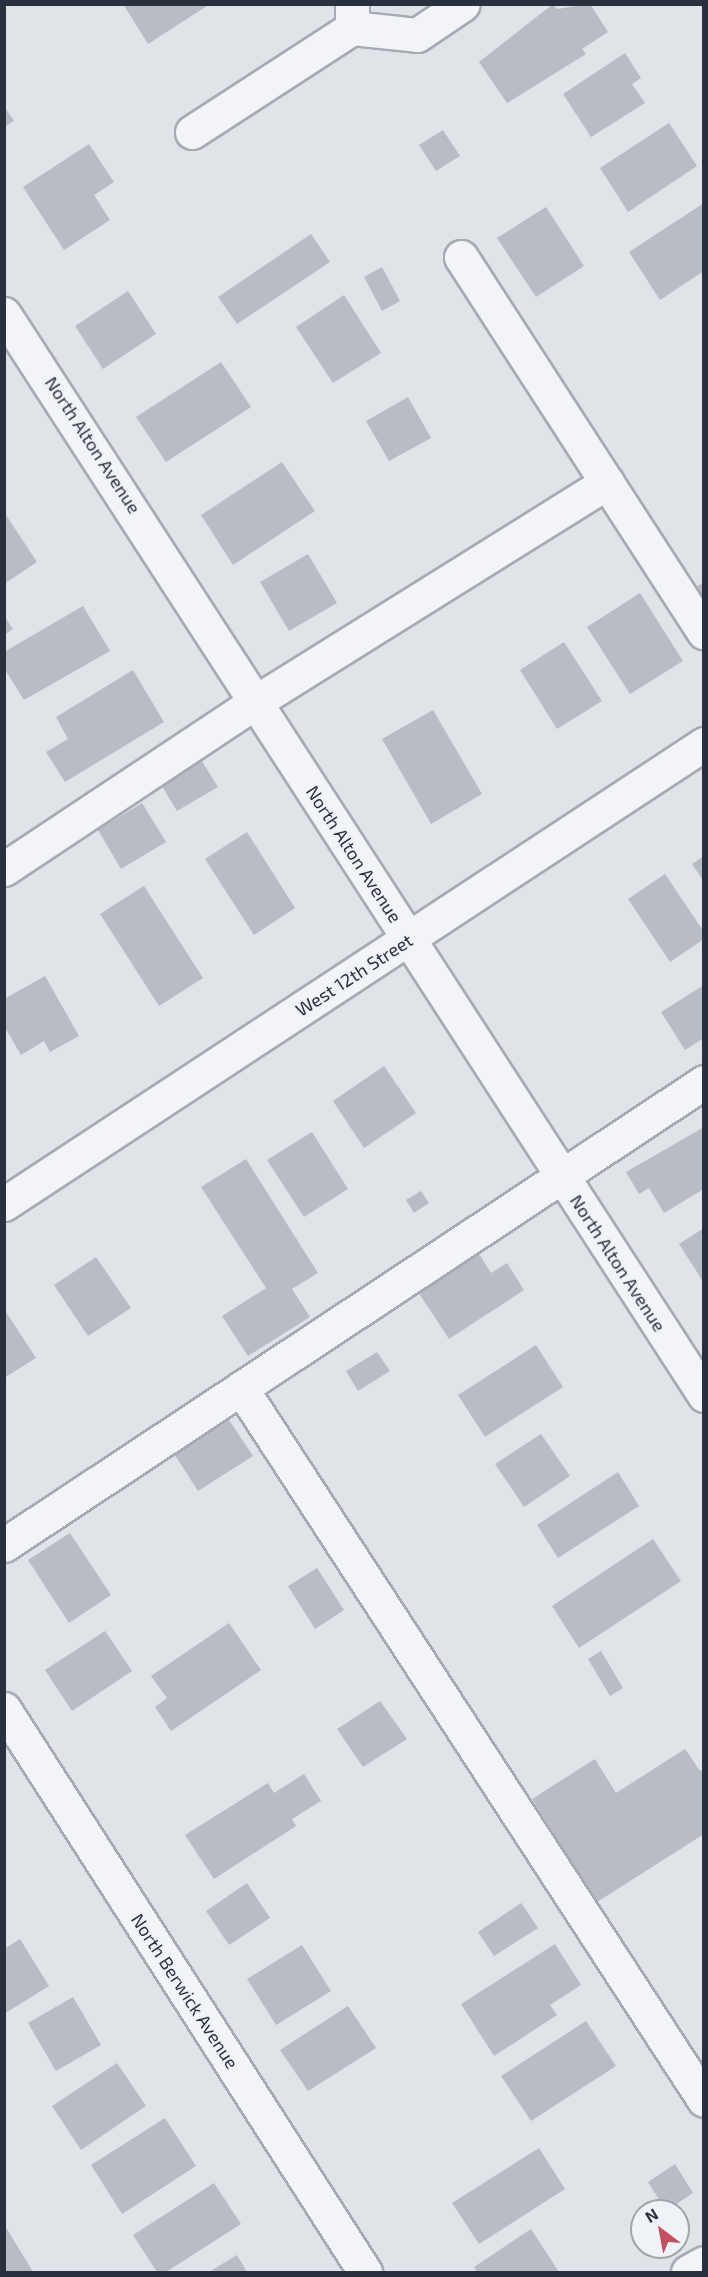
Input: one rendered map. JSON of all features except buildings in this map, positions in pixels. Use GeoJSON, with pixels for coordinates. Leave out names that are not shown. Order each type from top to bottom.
{"type":"FeatureCollection","features":[{"type":"Feature","properties":{"kind":"street"},"geometry":{"type":"LineString","coordinates":[[192,132],[352,16],[417,35],[463,4]]}},
{"type":"Feature","properties":{"kind":"street"},"geometry":{"type":"LineString","coordinates":[[461,257],[704,632]]}},
{"type":"Feature","properties":{"kind":"street","name":"North Alton Avenue"},"geometry":{"type":"LineString","coordinates":[[4,314],[704,1395]]}},
{"type":"Feature","properties":{"kind":"street"},"geometry":{"type":"LineString","coordinates":[[4,869],[256,701],[607,482]]}},
{"type":"Feature","properties":{"kind":"street","name":"West 12th Street"},"geometry":{"type":"LineString","coordinates":[[4,1204],[704,744]]}},
{"type":"Feature","properties":{"kind":"street"},"geometry":{"type":"LineString","coordinates":[[4,1545],[704,1082]]}},
{"type":"Feature","properties":{"kind":"street"},"geometry":{"type":"LineString","coordinates":[[241,1388],[704,2100]]}},
{"type":"Feature","properties":{"kind":"street","name":"North Berwick Avenue"},"geometry":{"type":"LineString","coordinates":[[4,1709],[365,2272]]}},
{"type":"Feature","properties":{"kind":"street"},"geometry":{"type":"LineString","coordinates":[[688,2272],[704,2263]]}}]}
